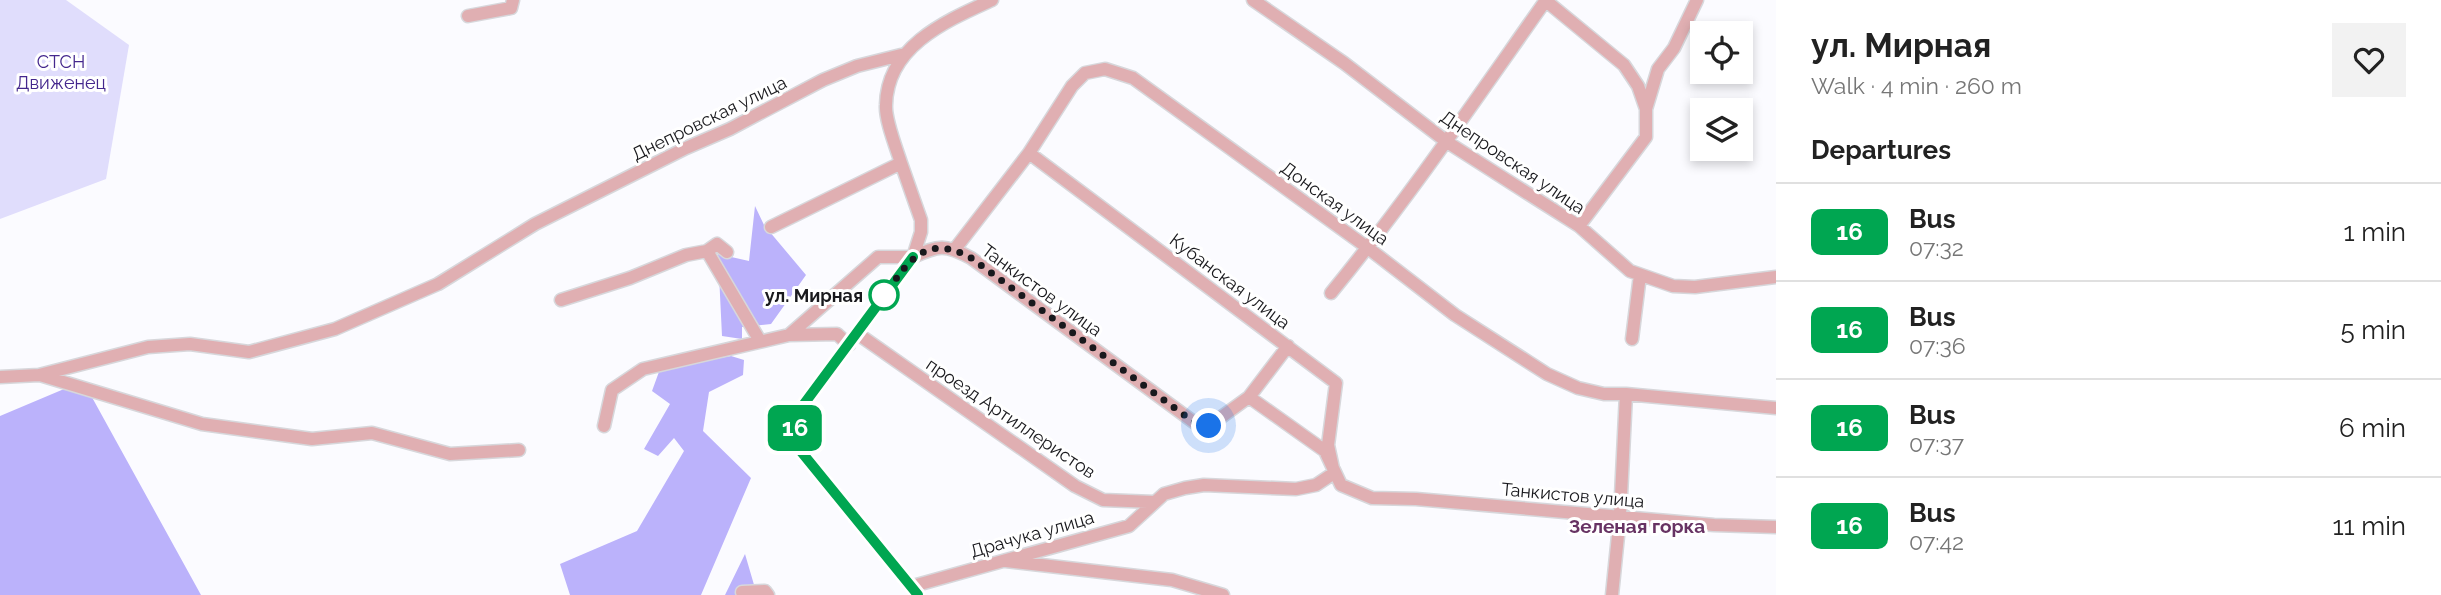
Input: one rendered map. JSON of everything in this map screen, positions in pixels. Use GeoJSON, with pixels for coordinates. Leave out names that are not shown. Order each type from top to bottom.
{"type":"FeatureCollection","features":[{"type":"Feature","properties":{"kind":"street"},"geometry":{"type":"LineString","coordinates":[[468,16],[511,8],[513,0]]}},
{"type":"Feature","properties":{"kind":"street","name":"Днепровская улица"},"geometry":{"type":"LineString","coordinates":[[38,375],[148,347],[190,344],[249,352],[335,330],[438,284],[535,224],[686,148],[730,129],[822,80],[857,66],[901,55],[931,31],[992,0]]}},
{"type":"Feature","properties":{"kind":"street","name":"Днепровская улица"},"geometry":{"type":"LineString","coordinates":[[1253,0],[1344,63],[1447,142],[1578,226],[1630,271],[1673,286],[1695,287],[1776,277]]}},
{"type":"Feature","properties":{"kind":"street"},"geometry":{"type":"LineString","coordinates":[[1331,293],[1447,142],[1546,0],[1625,65],[1638,86],[1646,109]]}},
{"type":"Feature","properties":{"kind":"street"},"geometry":{"type":"LineString","coordinates":[[1578,226],[1646,137],[1646,109],[1658,69],[1674,48],[1696,0]]}},
{"type":"Feature","properties":{"kind":"street"},"geometry":{"type":"LineString","coordinates":[[901,55],[890,79],[885,106],[921,220],[921,232],[913,257],[801,408],[794,422],[799,449],[915,591]]}},
{"type":"Feature","properties":{"kind":"street","name":"Донская улица"},"geometry":{"type":"LineString","coordinates":[[955,249],[1029,153],[1072,86],[1085,73],[1105,69],[1133,78],[1368,248],[1455,315],[1548,374],[1578,388],[1604,394],[1776,408]]}},
{"type":"Feature","properties":{"kind":"street","name":"Кубанская улица"},"geometry":{"type":"LineString","coordinates":[[1029,153],[1336,383],[1328,445],[1334,474]]}},
{"type":"Feature","properties":{"kind":"street"},"geometry":{"type":"LineString","coordinates":[[771,227],[901,163]]}},
{"type":"Feature","properties":{"kind":"street"},"geometry":{"type":"LineString","coordinates":[[561,300],[630,278],[686,255],[706,251],[717,244],[727,252]]}},
{"type":"Feature","properties":{"kind":"street","name":"Танкистов улица"},"geometry":{"type":"LineString","coordinates":[[789,335],[878,257],[913,257],[935,247],[955,249],[971,258],[1195,423],[1209,426],[1250,397],[1325,451],[1341,485],[1372,498],[1416,499],[1714,525],[1776,527]]}},
{"type":"Feature","properties":{"kind":"street"},"geometry":{"type":"LineString","coordinates":[[706,251],[760,341]]}},
{"type":"Feature","properties":{"kind":"street"},"geometry":{"type":"LineString","coordinates":[[1632,338],[1640,275]]}},
{"type":"Feature","properties":{"kind":"street"},"geometry":{"type":"LineString","coordinates":[[604,426],[612,390],[643,369],[789,335],[838,334],[849,345]]}},
{"type":"Feature","properties":{"kind":"street","name":"проезд Артиллеристов"},"geometry":{"type":"LineString","coordinates":[[858,334],[1075,486],[1103,500],[1154,502]]}},
{"type":"Feature","properties":{"kind":"street"},"geometry":{"type":"LineString","coordinates":[[1250,397],[1288,346]]}},
{"type":"Feature","properties":{"kind":"street"},"geometry":{"type":"LineString","coordinates":[[0,377],[38,375],[202,424],[312,439],[372,433],[450,454],[519,450]]}},
{"type":"Feature","properties":{"kind":"street"},"geometry":{"type":"LineString","coordinates":[[1612,595],[1620,516],[1626,394]]}},
{"type":"Feature","properties":{"kind":"street"},"geometry":{"type":"LineString","coordinates":[[1154,502],[1164,494],[1194,485],[1296,489],[1316,485],[1334,474]]}},
{"type":"Feature","properties":{"kind":"street","name":"Драчука улица"},"geometry":{"type":"LineString","coordinates":[[915,591],[1000,560],[1129,526],[1154,502]]}},
{"type":"Feature","properties":{"kind":"street"},"geometry":{"type":"LineString","coordinates":[[1000,560],[1172,580],[1223,595]]}},
{"type":"Feature","properties":{"kind":"street"},"geometry":{"type":"LineString","coordinates":[[742,592],[765,591],[768,595]]}},
{"type":"Feature","properties":{"kind":"green space","name":"СТСН Движенец"},"geometry":{"type":"Polygon","coordinates":[[[0,0],[66,0],[129,45],[106,179],[0,219],[0,0]]]}},
{"type":"Feature","properties":{"kind":"shaded area"},"geometry":{"type":"Polygon","coordinates":[[[755,206],[764,225],[806,275],[771,324],[742,327],[742,339],[722,336],[718,254],[749,261],[755,206]]]}},
{"type":"Feature","properties":{"kind":"shaded area"},"geometry":{"type":"Polygon","coordinates":[[[731,356],[744,360],[743,375],[709,392],[703,431],[751,478],[701,595],[570,595],[560,564],[637,531],[684,451],[674,438],[658,456],[644,449],[670,404],[652,391],[660,369],[731,356]]]}},
{"type":"Feature","properties":{"kind":"shaded area"},"geometry":{"type":"Polygon","coordinates":[[[83,381],[201,595],[0,595],[0,416],[83,381]]]}},
{"type":"Feature","properties":{"kind":"shaded area"},"geometry":{"type":"Polygon","coordinates":[[[745,554],[757,595],[725,595],[745,554]]]}},
{"type":"Feature","properties":{"kind":"bus line","name":"16"},"geometry":{"type":"LineString","coordinates":[[913,257],[801,408],[794,422],[799,449],[918,595]]}},
{"type":"Feature","properties":{"kind":"place","name":"ул. Мирная"},"geometry":{"type":"Point","coordinates":[884,295]}},
{"type":"Feature","properties":{"kind":"district","name":"Зеленая горка"},"geometry":{"type":"Point","coordinates":[1637,526]}},
{"type":"Feature","properties":{"kind":"route"},"geometry":{"type":"LineString","coordinates":[[884,295],[883,297],[913,257],[935,247],[955,249],[971,258],[1195,423],[1209,426]]}}]}
